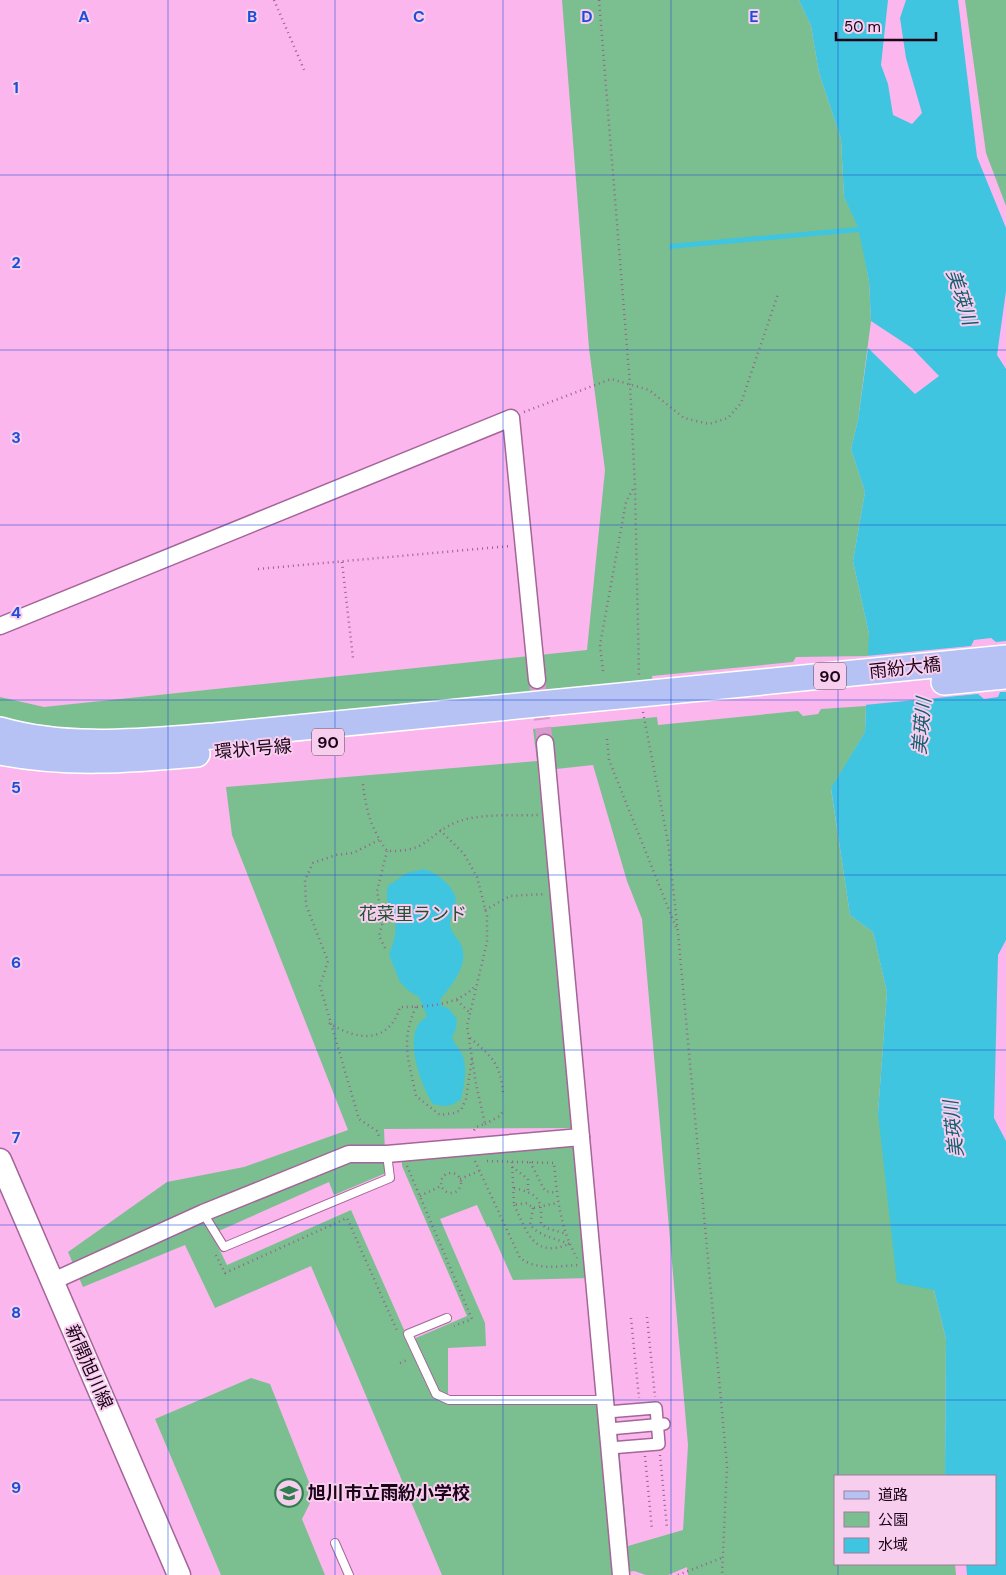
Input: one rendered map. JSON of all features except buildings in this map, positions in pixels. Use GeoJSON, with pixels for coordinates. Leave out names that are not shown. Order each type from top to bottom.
{"type":"FeatureCollection","features":[{"type":"Feature","properties":{"kind":"main road","name":"雨紛大橋"},"geometry":{"type":"LineString","coordinates":[[648,702],[1006,658]]}},
{"type":"Feature","properties":{"kind":"main road","name":"雨紛大橋"},"geometry":{"type":"LineString","coordinates":[[648,702],[1006,676]]}},
{"type":"Feature","properties":{"kind":"main road","name":"環状1号線"},"geometry":{"type":"LineString","coordinates":[[0,730],[58,741],[119,743],[648,702]]}},
{"type":"Feature","properties":{"kind":"main road","name":"環状1号線"},"geometry":{"type":"LineString","coordinates":[[0,752],[40,760],[118,761],[648,702]]}},
{"type":"Feature","properties":{"kind":"main road","name":"新開旭川線"},"geometry":{"type":"LineString","coordinates":[[0,1160],[179,1575]]}},
{"type":"Feature","properties":{"kind":"street"},"geometry":{"type":"LineString","coordinates":[[0,626],[510,418],[537,680]]}},
{"type":"Feature","properties":{"kind":"street"},"geometry":{"type":"LineString","coordinates":[[545,743],[621,1575]]}},
{"type":"Feature","properties":{"kind":"street"},"geometry":{"type":"LineString","coordinates":[[51,1282],[203,1213],[348,1154],[387,1157],[474,1146],[581,1137]]}},
{"type":"Feature","properties":{"kind":"street"},"geometry":{"type":"LineString","coordinates":[[607,1406],[640,1409],[656,1408],[661,1424],[659,1444],[610,1448]]}},
{"type":"Feature","properties":{"kind":"street"},"geometry":{"type":"LineString","coordinates":[[640,1409],[644,1445]]}},
{"type":"Feature","properties":{"kind":"street"},"geometry":{"type":"LineString","coordinates":[[609,1429],[661,1424]]}},
{"type":"Feature","properties":{"kind":"lane"},"geometry":{"type":"LineString","coordinates":[[203,1213],[224,1247],[390,1178],[387,1157]]}},
{"type":"Feature","properties":{"kind":"lane"},"geometry":{"type":"LineString","coordinates":[[447,1318],[408,1334],[436,1394],[449,1400],[607,1406]]}},
{"type":"Feature","properties":{"kind":"lane"},"geometry":{"type":"LineString","coordinates":[[335,1543],[349,1575]]}},
{"type":"Feature","properties":{"kind":"path"},"geometry":{"type":"LineString","coordinates":[[274,0],[305,72]]}},
{"type":"Feature","properties":{"kind":"path"},"geometry":{"type":"LineString","coordinates":[[599,0],[630,385],[648,702],[668,842],[678,933],[727,1466],[722,1575]]}},
{"type":"Feature","properties":{"kind":"path"},"geometry":{"type":"LineString","coordinates":[[510,418],[573,391],[611,379],[649,390],[684,418],[709,424],[728,418],[742,403],[778,294]]}},
{"type":"Feature","properties":{"kind":"path"},"geometry":{"type":"LineString","coordinates":[[603,671],[600,645],[626,502],[635,486]]}},
{"type":"Feature","properties":{"kind":"path"},"geometry":{"type":"LineString","coordinates":[[258,569],[524,544]]}},
{"type":"Feature","properties":{"kind":"path"},"geometry":{"type":"LineString","coordinates":[[342,562],[352,658]]}},
{"type":"Feature","properties":{"kind":"path"},"geometry":{"type":"LineString","coordinates":[[607,739],[609,760],[678,933]]}},
{"type":"Feature","properties":{"kind":"path"},"geometry":{"type":"LineString","coordinates":[[363,784],[366,812],[379,840],[387,851]]}},
{"type":"Feature","properties":{"kind":"path"},"geometry":{"type":"LineString","coordinates":[[387,851],[406,850],[420,845],[440,830],[458,822],[487,818],[552,815]]}},
{"type":"Feature","properties":{"kind":"path"},"geometry":{"type":"LineString","coordinates":[[440,830],[464,854],[477,877],[485,910],[487,942],[467,1026],[476,1084],[485,1124]]}},
{"type":"Feature","properties":{"kind":"path"},"geometry":{"type":"LineString","coordinates":[[379,840],[353,853],[336,855],[312,863],[305,880],[306,905],[328,961],[320,986],[329,1022],[360,1119],[377,1132],[387,1157],[405,1160],[472,1319],[446,1330]]}},
{"type":"Feature","properties":{"kind":"path"},"geometry":{"type":"LineString","coordinates":[[385,948],[379,936],[382,921],[377,891],[387,851]]}},
{"type":"Feature","properties":{"kind":"path"},"geometry":{"type":"LineString","coordinates":[[485,910],[510,896],[559,894]]}},
{"type":"Feature","properties":{"kind":"path"},"geometry":{"type":"LineString","coordinates":[[329,1022],[344,1032],[362,1036],[385,1032],[396,1021],[400,1007],[416,1007],[456,1000],[471,991],[477,984]]}},
{"type":"Feature","properties":{"kind":"path"},"geometry":{"type":"LineString","coordinates":[[456,1000],[469,1012]]}},
{"type":"Feature","properties":{"kind":"path"},"geometry":{"type":"LineString","coordinates":[[416,1007],[408,1022],[405,1040],[416,1096],[440,1114],[454,1114],[461,1110],[466,1098],[472,1054]]}},
{"type":"Feature","properties":{"kind":"path"},"geometry":{"type":"LineString","coordinates":[[469,1037],[488,1053],[498,1066],[503,1095]]}},
{"type":"Feature","properties":{"kind":"path"},"geometry":{"type":"LineString","coordinates":[[474,1146],[479,1171],[520,1258],[528,1265],[539,1268],[581,1265],[569,1244],[557,1203],[554,1163],[484,1161],[469,1138],[476,1128],[500,1116],[504,1108]]}},
{"type":"Feature","properties":{"kind":"path"},"geometry":{"type":"LineString","coordinates":[[512,1162],[514,1205],[532,1240],[540,1247],[560,1247],[569,1244]]}},
{"type":"Feature","properties":{"kind":"path"},"geometry":{"type":"LineString","coordinates":[[530,1162],[545,1192],[556,1193]]}},
{"type":"Feature","properties":{"kind":"path"},"geometry":{"type":"LineString","coordinates":[[512,1167],[528,1179]]}},
{"type":"Feature","properties":{"kind":"path"},"geometry":{"type":"LineString","coordinates":[[460,1179],[479,1171]]}},
{"type":"Feature","properties":{"kind":"path"},"geometry":{"type":"LineString","coordinates":[[449,1173],[455,1174],[460,1179],[461,1185],[454,1192],[448,1193],[441,1186],[441,1180],[449,1173]]}},
{"type":"Feature","properties":{"kind":"path"},"geometry":{"type":"LineString","coordinates":[[528,1179],[536,1175]]}},
{"type":"Feature","properties":{"kind":"path"},"geometry":{"type":"LineString","coordinates":[[528,1179],[528,1192]]}},
{"type":"Feature","properties":{"kind":"path"},"geometry":{"type":"LineString","coordinates":[[420,1196],[441,1186]]}},
{"type":"Feature","properties":{"kind":"path"},"geometry":{"type":"LineString","coordinates":[[514,1188],[537,1197],[542,1206],[541,1223],[546,1228],[567,1234]]}},
{"type":"Feature","properties":{"kind":"path"},"geometry":{"type":"LineString","coordinates":[[514,1205],[527,1203],[533,1208]]}},
{"type":"Feature","properties":{"kind":"path"},"geometry":{"type":"LineString","coordinates":[[533,1208],[557,1203]]}},
{"type":"Feature","properties":{"kind":"path"},"geometry":{"type":"LineString","coordinates":[[533,1208],[530,1226],[539,1234],[553,1237],[569,1244]]}},
{"type":"Feature","properties":{"kind":"path"},"geometry":{"type":"LineString","coordinates":[[214,1248],[225,1273],[347,1218],[402,1341]]}},
{"type":"Feature","properties":{"kind":"path"},"geometry":{"type":"LineString","coordinates":[[647,1317],[656,1408]]}},
{"type":"Feature","properties":{"kind":"path"},"geometry":{"type":"LineString","coordinates":[[630,1318],[640,1409]]}},
{"type":"Feature","properties":{"kind":"path"},"geometry":{"type":"LineString","coordinates":[[405,1350],[413,1368]]}},
{"type":"Feature","properties":{"kind":"path"},"geometry":{"type":"LineString","coordinates":[[400,1363],[409,1359]]}},
{"type":"Feature","properties":{"kind":"path"},"geometry":{"type":"LineString","coordinates":[[659,1444],[667,1528]]}},
{"type":"Feature","properties":{"kind":"path"},"geometry":{"type":"LineString","coordinates":[[644,1445],[652,1530]]}},
{"type":"Feature","properties":{"kind":"path"},"geometry":{"type":"LineString","coordinates":[[678,1575],[724,1558]]}},
{"type":"Feature","properties":{"kind":"green space"},"geometry":{"type":"Polygon","coordinates":[[[562,0],[799,0],[811,26],[819,73],[841,139],[844,197],[859,227],[869,281],[871,321],[858,420],[851,449],[865,492],[853,561],[869,634],[869,656],[796,657],[793,662],[652,676],[653,685],[122,735],[0,722],[0,697],[44,707],[587,650],[605,470],[589,348],[562,0]]]}},
{"type":"Feature","properties":{"kind":"green space"},"geometry":{"type":"Polygon","coordinates":[[[965,0],[1006,0],[1006,206],[986,153],[965,0]]]}},
{"type":"Feature","properties":{"kind":"green space","name":"花菜里ランド"},"geometry":{"type":"Polygon","coordinates":[[[866,706],[865,732],[831,789],[850,915],[873,932],[887,992],[878,1113],[934,1290],[946,1339],[945,1475],[834,1475],[834,1565],[955,1565],[956,1575],[688,1575],[687,1567],[668,1575],[646,1575],[634,1571],[612,1575],[442,1575],[311,1266],[215,1308],[185,1245],[83,1287],[68,1252],[167,1182],[244,1167],[348,1130],[232,835],[226,787],[537,761],[533,729],[657,717],[658,725],[798,711],[803,716],[818,714],[821,709],[866,706]],[[593,765],[538,771],[575,1128],[384,1129],[386,1173],[334,1195],[329,1182],[212,1234],[227,1265],[351,1210],[409,1341],[467,1316],[402,1166],[402,1156],[571,1142],[578,1149],[590,1278],[513,1280],[489,1226],[487,1227],[477,1205],[440,1219],[485,1323],[486,1346],[448,1348],[448,1402],[615,1404],[628,1546],[683,1530],[688,1445],[642,919],[627,881],[593,765]]]}},
{"type":"Feature","properties":{"kind":"green space"},"geometry":{"type":"Polygon","coordinates":[[[251,1378],[270,1384],[314,1495],[302,1519],[325,1575],[221,1575],[155,1419],[251,1378]]]}},
{"type":"Feature","properties":{"kind":"water","name":"美瑛川"},"geometry":{"type":"Polygon","coordinates":[[[799,0],[888,0],[881,65],[888,84],[893,115],[912,124],[922,113],[906,58],[900,18],[906,0],[958,0],[977,157],[1006,228],[1006,291],[997,355],[1006,369],[1006,940],[998,955],[994,1118],[1006,1141],[1006,1575],[967,1575],[966,1565],[996,1565],[996,1475],[945,1475],[946,1339],[934,1290],[897,1283],[878,1113],[887,992],[873,932],[850,915],[831,788],[865,732],[869,634],[853,561],[865,492],[851,449],[858,420],[868,348],[915,394],[939,376],[912,348],[871,321],[869,281],[859,232],[669,249],[669,244],[858,227],[844,197],[841,139],[819,73],[811,26],[799,0]]]}},
{"type":"Feature","properties":{"kind":"water"},"geometry":{"type":"Polygon","coordinates":[[[424,869],[440,877],[453,892],[456,903],[450,919],[450,925],[463,952],[463,960],[458,974],[440,1000],[441,1005],[449,1009],[457,1019],[456,1029],[452,1037],[462,1054],[465,1064],[461,1099],[448,1106],[433,1104],[424,1088],[417,1067],[414,1035],[420,1022],[427,1016],[419,997],[400,982],[389,955],[394,940],[395,928],[394,918],[387,897],[388,886],[407,873],[424,869]]]}},
{"type":"Feature","properties":{"kind":"pier"},"geometry":{"type":"Polygon","coordinates":[[[991,638],[996,642],[1006,641],[1006,692],[1000,692],[998,697],[984,699],[978,694],[864,705],[866,656],[971,646],[974,640],[991,638]]]}},
{"type":"Feature","properties":{"kind":"tunnel"},"geometry":{"type":"LineString","coordinates":[[537,680],[545,743]]}},
{"type":"Feature","properties":{"kind":"place","name":"旭川市立雨紛小学校"},"geometry":{"type":"Point","coordinates":[289,1493]}}]}
